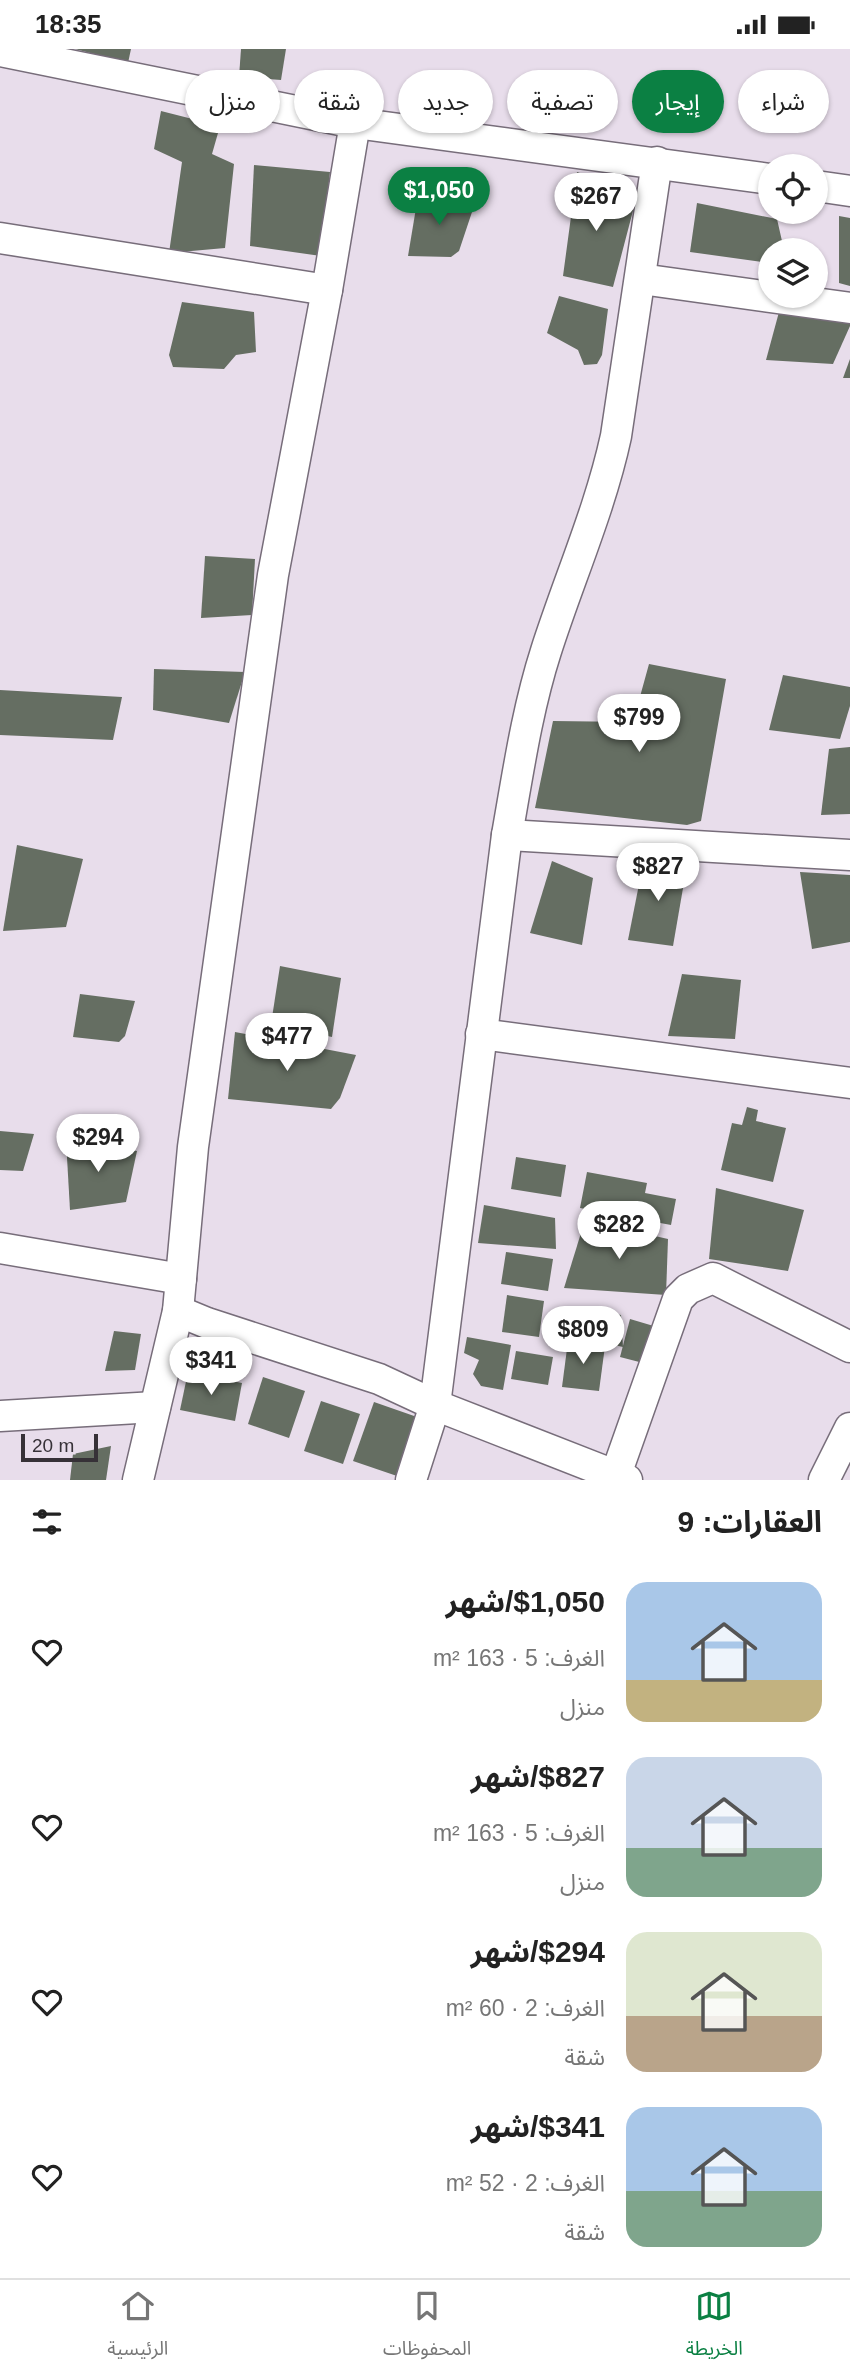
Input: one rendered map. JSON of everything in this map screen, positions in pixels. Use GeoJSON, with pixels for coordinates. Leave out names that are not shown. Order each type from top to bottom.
{"type":"FeatureCollection","features":[{"type":"Feature","properties":{"kind":"street"},"geometry":{"type":"LineString","coordinates":[[0,51],[294,111]]}},
{"type":"Feature","properties":{"kind":"street"},"geometry":{"type":"LineString","coordinates":[[384,127],[758,177]]}},
{"type":"Feature","properties":{"kind":"street"},"geometry":{"type":"LineString","coordinates":[[138,1480],[178,1311],[193,1147],[271,588],[353,133]]}},
{"type":"Feature","properties":{"kind":"street"},"geometry":{"type":"LineString","coordinates":[[411,1480],[435,1405],[507,835],[523,748],[545,655],[608,472],[617,436],[657,162]]}},
{"type":"Feature","properties":{"kind":"street"},"geometry":{"type":"LineString","coordinates":[[828,188],[850,191]]}},
{"type":"Feature","properties":{"kind":"street"},"geometry":{"type":"LineString","coordinates":[[0,238],[327,290]]}},
{"type":"Feature","properties":{"kind":"street"},"geometry":{"type":"LineString","coordinates":[[641,279],[850,308]]}},
{"type":"Feature","properties":{"kind":"street"},"geometry":{"type":"LineString","coordinates":[[507,835],[850,855]]}},
{"type":"Feature","properties":{"kind":"street"},"geometry":{"type":"LineString","coordinates":[[481,1034],[850,1083]]}},
{"type":"Feature","properties":{"kind":"street"},"geometry":{"type":"LineString","coordinates":[[0,1248],[181,1279]]}},
{"type":"Feature","properties":{"kind":"street"},"geometry":{"type":"LineString","coordinates":[[178,1311],[379,1379],[435,1405],[618,1479],[678,1299],[688,1289],[713,1278],[850,1347]]}},
{"type":"Feature","properties":{"kind":"street"},"geometry":{"type":"LineString","coordinates":[[0,1416],[155,1406]]}},
{"type":"Feature","properties":{"kind":"street"},"geometry":{"type":"LineString","coordinates":[[824,1480],[850,1428]]}},
{"type":"Feature","properties":{"kind":"building"},"geometry":{"type":"Polygon","coordinates":[[[75,49],[131,49],[128,63],[75,49]]]}},
{"type":"Feature","properties":{"kind":"building"},"geometry":{"type":"Polygon","coordinates":[[[241,49],[286,49],[281,80],[280,70],[240,70],[241,49]]]}},
{"type":"Feature","properties":{"kind":"building"},"geometry":{"type":"Polygon","coordinates":[[[161,111],[185,117],[185,133],[218,133],[212,154],[234,164],[225,248],[169,253],[182,162],[154,149],[161,111]]]}},
{"type":"Feature","properties":{"kind":"building"},"geometry":{"type":"Polygon","coordinates":[[[254,165],[330,172],[321,256],[250,246],[254,165]]]}},
{"type":"Feature","properties":{"kind":"building"},"geometry":{"type":"Polygon","coordinates":[[[577,172],[606,182],[604,199],[634,207],[613,287],[563,276],[577,172]]]}},
{"type":"Feature","properties":{"kind":"building"},"geometry":{"type":"Polygon","coordinates":[[[418,196],[475,203],[459,251],[451,257],[408,256],[418,196]]]}},
{"type":"Feature","properties":{"kind":"building"},"geometry":{"type":"Polygon","coordinates":[[[697,203],[758,215],[758,224],[778,224],[781,238],[758,238],[758,261],[690,252],[697,203]]]}},
{"type":"Feature","properties":{"kind":"building"},"geometry":{"type":"Polygon","coordinates":[[[839,216],[850,218],[850,286],[839,283],[839,216]]]}},
{"type":"Feature","properties":{"kind":"building"},"geometry":{"type":"Polygon","coordinates":[[[559,296],[608,309],[602,355],[597,364],[584,365],[578,350],[547,333],[559,296]]]}},
{"type":"Feature","properties":{"kind":"building"},"geometry":{"type":"Polygon","coordinates":[[[182,302],[254,312],[256,352],[236,355],[224,369],[173,367],[169,355],[182,302]]]}},
{"type":"Feature","properties":{"kind":"building"},"geometry":{"type":"Polygon","coordinates":[[[779,312],[850,319],[850,326],[833,364],[766,360],[779,312]]]}},
{"type":"Feature","properties":{"kind":"building"},"geometry":{"type":"Polygon","coordinates":[[[850,359],[850,378],[843,378],[850,359]]]}},
{"type":"Feature","properties":{"kind":"building"},"geometry":{"type":"Polygon","coordinates":[[[205,556],[255,559],[252,615],[201,618],[205,556]]]}},
{"type":"Feature","properties":{"kind":"building"},"geometry":{"type":"Polygon","coordinates":[[[649,664],[726,679],[701,821],[687,825],[535,808],[553,721],[633,722],[649,664]]]}},
{"type":"Feature","properties":{"kind":"building"},"geometry":{"type":"Polygon","coordinates":[[[154,669],[245,672],[229,723],[153,710],[154,669]]]}},
{"type":"Feature","properties":{"kind":"building"},"geometry":{"type":"Polygon","coordinates":[[[783,675],[850,687],[850,706],[840,739],[769,730],[783,675]]]}},
{"type":"Feature","properties":{"kind":"building"},"geometry":{"type":"Polygon","coordinates":[[[0,690],[122,697],[113,740],[0,735],[0,690]]]}},
{"type":"Feature","properties":{"kind":"building"},"geometry":{"type":"Polygon","coordinates":[[[850,747],[850,814],[821,815],[829,749],[850,747]]]}},
{"type":"Feature","properties":{"kind":"building"},"geometry":{"type":"Polygon","coordinates":[[[17,845],[83,859],[66,927],[3,931],[17,845]]]}},
{"type":"Feature","properties":{"kind":"building"},"geometry":{"type":"Polygon","coordinates":[[[644,859],[687,865],[673,946],[628,940],[644,859]]]}},
{"type":"Feature","properties":{"kind":"building"},"geometry":{"type":"Polygon","coordinates":[[[552,861],[593,878],[582,945],[530,933],[552,861]]]}},
{"type":"Feature","properties":{"kind":"building"},"geometry":{"type":"Polygon","coordinates":[[[800,872],[850,875],[850,942],[812,949],[800,872]]]}},
{"type":"Feature","properties":{"kind":"building"},"geometry":{"type":"Polygon","coordinates":[[[280,966],[341,978],[332,1037],[271,1024],[280,966]]]}},
{"type":"Feature","properties":{"kind":"building"},"geometry":{"type":"Polygon","coordinates":[[[682,974],[741,980],[735,1039],[668,1036],[682,974]]]}},
{"type":"Feature","properties":{"kind":"building"},"geometry":{"type":"Polygon","coordinates":[[[80,994],[135,1001],[125,1036],[119,1042],[73,1037],[80,994]]]}},
{"type":"Feature","properties":{"kind":"building"},"geometry":{"type":"Polygon","coordinates":[[[235,1032],[356,1055],[340,1098],[331,1109],[228,1099],[235,1032]]]}},
{"type":"Feature","properties":{"kind":"building"},"geometry":{"type":"Polygon","coordinates":[[[747,1107],[758,1110],[756,1121],[786,1128],[773,1182],[721,1170],[732,1123],[742,1125],[747,1107]]]}},
{"type":"Feature","properties":{"kind":"building"},"geometry":{"type":"Polygon","coordinates":[[[0,1131],[34,1134],[23,1171],[0,1170],[0,1131]]]}},
{"type":"Feature","properties":{"kind":"building"},"geometry":{"type":"Polygon","coordinates":[[[66,1140],[137,1151],[126,1202],[70,1210],[66,1140]]]}},
{"type":"Feature","properties":{"kind":"building"},"geometry":{"type":"Polygon","coordinates":[[[516,1157],[566,1165],[561,1197],[511,1189],[516,1157]]]}},
{"type":"Feature","properties":{"kind":"building"},"geometry":{"type":"Polygon","coordinates":[[[587,1172],[647,1183],[645,1193],[676,1199],[671,1225],[580,1208],[587,1172]]]}},
{"type":"Feature","properties":{"kind":"building"},"geometry":{"type":"Polygon","coordinates":[[[716,1188],[804,1210],[788,1271],[709,1259],[716,1188]]]}},
{"type":"Feature","properties":{"kind":"building"},"geometry":{"type":"Polygon","coordinates":[[[484,1205],[555,1218],[556,1249],[478,1243],[484,1205]]]}},
{"type":"Feature","properties":{"kind":"building"},"geometry":{"type":"Polygon","coordinates":[[[585,1220],[668,1239],[666,1295],[564,1288],[585,1220]]]}},
{"type":"Feature","properties":{"kind":"building"},"geometry":{"type":"Polygon","coordinates":[[[506,1252],[553,1259],[548,1291],[501,1284],[506,1252]]]}},
{"type":"Feature","properties":{"kind":"building"},"geometry":{"type":"Polygon","coordinates":[[[507,1295],[544,1301],[539,1337],[502,1332],[507,1295]]]}},
{"type":"Feature","properties":{"kind":"building"},"geometry":{"type":"Polygon","coordinates":[[[571,1307],[621,1315],[623,1347],[570,1335],[571,1307]]]}},
{"type":"Feature","properties":{"kind":"building"},"geometry":{"type":"Polygon","coordinates":[[[630,1319],[657,1327],[647,1364],[620,1357],[630,1319]]]}},
{"type":"Feature","properties":{"kind":"building"},"geometry":{"type":"Polygon","coordinates":[[[114,1331],[141,1334],[135,1370],[105,1371],[114,1331]]]}},
{"type":"Feature","properties":{"kind":"building"},"geometry":{"type":"Polygon","coordinates":[[[467,1337],[511,1345],[503,1390],[481,1386],[473,1374],[479,1360],[464,1353],[467,1337]]]}},
{"type":"Feature","properties":{"kind":"building"},"geometry":{"type":"Polygon","coordinates":[[[568,1341],[605,1346],[599,1391],[562,1387],[568,1341]]]}},
{"type":"Feature","properties":{"kind":"building"},"geometry":{"type":"Polygon","coordinates":[[[516,1351],[553,1357],[548,1385],[511,1379],[516,1351]]]}},
{"type":"Feature","properties":{"kind":"building"},"geometry":{"type":"Polygon","coordinates":[[[188,1372],[242,1383],[235,1421],[180,1410],[188,1372]]]}},
{"type":"Feature","properties":{"kind":"building"},"geometry":{"type":"Polygon","coordinates":[[[263,1377],[305,1391],[289,1438],[248,1424],[263,1377]]]}},
{"type":"Feature","properties":{"kind":"building"},"geometry":{"type":"Polygon","coordinates":[[[321,1401],[360,1414],[343,1464],[304,1451],[321,1401]]]}},
{"type":"Feature","properties":{"kind":"building"},"geometry":{"type":"Polygon","coordinates":[[[374,1402],[417,1417],[397,1476],[353,1461],[374,1402]]]}},
{"type":"Feature","properties":{"kind":"building"},"geometry":{"type":"Polygon","coordinates":[[[111,1446],[106,1480],[70,1480],[73,1454],[111,1446]]]}}]}
